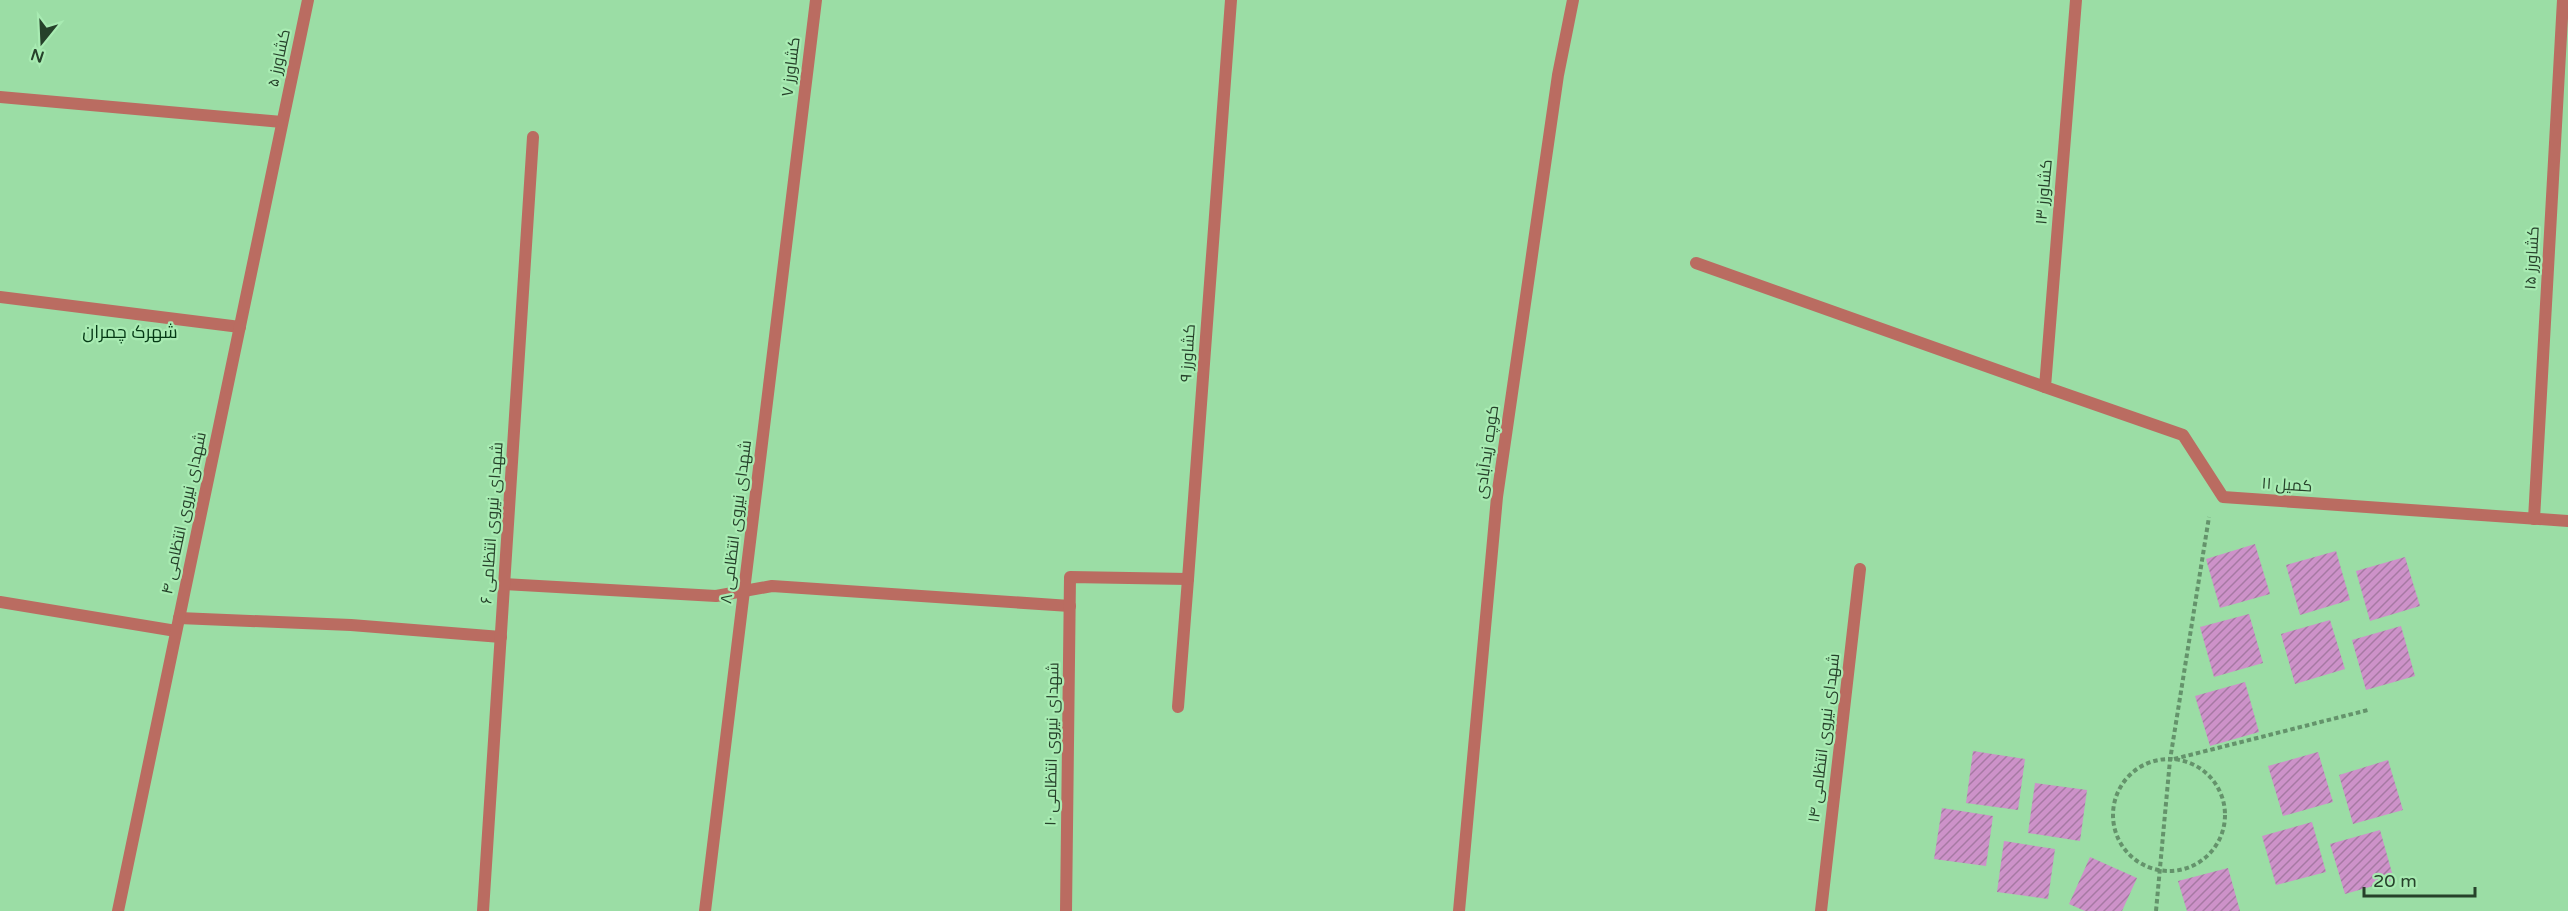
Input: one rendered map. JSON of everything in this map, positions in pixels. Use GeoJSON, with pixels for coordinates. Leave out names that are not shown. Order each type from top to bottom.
{"type":"FeatureCollection","features":[{"type":"Feature","properties":{"kind":"street","name":"کشاورز ۵"},"geometry":{"type":"LineString","coordinates":[[282,122],[308,0]]}},
{"type":"Feature","properties":{"kind":"street","name":"کشاورز ۷"},"geometry":{"type":"LineString","coordinates":[[799,138],[816,0]]}},
{"type":"Feature","properties":{"kind":"street","name":"کشاورز ۹"},"geometry":{"type":"LineString","coordinates":[[1178,708],[1231,0]]}},
{"type":"Feature","properties":{"kind":"street","name":"کوچه زیدآبادی"},"geometry":{"type":"LineString","coordinates":[[1459,911],[1497,497],[1558,75],[1574,0]]}},
{"type":"Feature","properties":{"kind":"street","name":"کشاورز ۱۳"},"geometry":{"type":"LineString","coordinates":[[2045,387],[2076,0]]}},
{"type":"Feature","properties":{"kind":"street","name":"کشاورز ۱۵"},"geometry":{"type":"LineString","coordinates":[[2534,519],[2563,0]]}},
{"type":"Feature","properties":{"kind":"street"},"geometry":{"type":"LineString","coordinates":[[0,97],[282,122]]}},
{"type":"Feature","properties":{"kind":"street","name":"شهدای نیروی انتظامی ۴"},"geometry":{"type":"LineString","coordinates":[[118,911],[282,122]]}},
{"type":"Feature","properties":{"kind":"street","name":"شهدای نیروی انتظامی ۶"},"geometry":{"type":"LineString","coordinates":[[483,911],[533,137]]}},
{"type":"Feature","properties":{"kind":"street","name":"شهدای نیروی انتظامی ۸"},"geometry":{"type":"LineString","coordinates":[[705,911],[799,138]]}},
{"type":"Feature","properties":{"kind":"street"},"geometry":{"type":"LineString","coordinates":[[1696,263],[2182,435],[2223,497]]}},
{"type":"Feature","properties":{"kind":"street"},"geometry":{"type":"LineString","coordinates":[[0,297],[240,327]]}},
{"type":"Feature","properties":{"kind":"street","name":"کمیل ۱۱"},"geometry":{"type":"LineString","coordinates":[[2223,497],[2568,521]]}},
{"type":"Feature","properties":{"kind":"street","name":"شهدای نیروی انتظامی ۱۴"},"geometry":{"type":"LineString","coordinates":[[1821,911],[1860,569]]}},
{"type":"Feature","properties":{"kind":"street","name":"شهدای نیروی انتظامی ۱۰"},"geometry":{"type":"LineString","coordinates":[[1066,911],[1070,577],[1188,579]]}},
{"type":"Feature","properties":{"kind":"street"},"geometry":{"type":"LineString","coordinates":[[504,584],[716,596],[772,586],[1070,606]]}},
{"type":"Feature","properties":{"kind":"street"},"geometry":{"type":"LineString","coordinates":[[0,602],[178,624],[351,625],[501,637]]}},
{"type":"Feature","properties":{"kind":"path"},"geometry":{"type":"LineString","coordinates":[[2156,911],[2170,760],[2209,517],[2223,497]]}},
{"type":"Feature","properties":{"kind":"path"},"geometry":{"type":"LineString","coordinates":[[2170,760],[2198,767],[2213,781],[2223,800],[2224,828],[2211,853],[2200,861],[2174,871],[2148,867],[2127,852],[2115,829],[2113,816],[2119,791],[2134,771],[2158,761],[2170,760],[2368,710]]}},
{"type":"Feature","properties":{"kind":"building"},"geometry":{"type":"Polygon","coordinates":[[[2255,544],[2270,594],[2220,608],[2206,559],[2255,544]]]}},
{"type":"Feature","properties":{"kind":"building"},"geometry":{"type":"Polygon","coordinates":[[[2336,551],[2350,600],[2300,615],[2286,565],[2336,551]]]}},
{"type":"Feature","properties":{"kind":"building"},"geometry":{"type":"Polygon","coordinates":[[[2405,557],[2420,606],[2370,621],[2356,571],[2405,557]]]}},
{"type":"Feature","properties":{"kind":"building"},"geometry":{"type":"Polygon","coordinates":[[[2249,614],[2263,663],[2214,677],[2200,627],[2249,614]]]}},
{"type":"Feature","properties":{"kind":"building"},"geometry":{"type":"Polygon","coordinates":[[[2330,620],[2345,669],[2295,684],[2281,634],[2330,620]]]}},
{"type":"Feature","properties":{"kind":"building"},"geometry":{"type":"Polygon","coordinates":[[[2401,626],[2415,676],[2366,690],[2352,640],[2401,626]]]}},
{"type":"Feature","properties":{"kind":"building"},"geometry":{"type":"Polygon","coordinates":[[[2245,682],[2259,732],[2210,746],[2195,696],[2245,682]]]}},
{"type":"Feature","properties":{"kind":"building"},"geometry":{"type":"Polygon","coordinates":[[[1973,751],[2025,759],[2018,810],[1966,803],[1973,751]]]}},
{"type":"Feature","properties":{"kind":"building"},"geometry":{"type":"Polygon","coordinates":[[[2318,752],[2333,802],[2283,816],[2268,766],[2318,752]]]}},
{"type":"Feature","properties":{"kind":"building"},"geometry":{"type":"Polygon","coordinates":[[[2388,760],[2403,810],[2353,824],[2339,775],[2388,760]]]}},
{"type":"Feature","properties":{"kind":"building"},"geometry":{"type":"Polygon","coordinates":[[[2035,783],[2087,790],[2080,841],[2028,833],[2035,783]]]}},
{"type":"Feature","properties":{"kind":"building"},"geometry":{"type":"Polygon","coordinates":[[[1942,808],[1993,816],[1986,866],[1934,859],[1942,808]]]}},
{"type":"Feature","properties":{"kind":"building"},"geometry":{"type":"Polygon","coordinates":[[[2312,822],[2326,872],[2276,885],[2262,836],[2312,822]]]}},
{"type":"Feature","properties":{"kind":"building"},"geometry":{"type":"Polygon","coordinates":[[[2380,830],[2394,880],[2345,894],[2330,844],[2380,830]]]}},
{"type":"Feature","properties":{"kind":"building"},"geometry":{"type":"Polygon","coordinates":[[[2004,841],[2055,849],[2048,899],[1997,892],[2004,841]]]}},
{"type":"Feature","properties":{"kind":"building"},"geometry":{"type":"Polygon","coordinates":[[[2090,857],[2137,878],[2122,911],[2085,911],[2069,904],[2090,857]]]}},
{"type":"Feature","properties":{"kind":"building"},"geometry":{"type":"Polygon","coordinates":[[[2228,868],[2240,911],[2187,911],[2178,881],[2228,868]]]}},
{"type":"Feature","properties":{"kind":"district","name":"شهرک چمران"},"geometry":{"type":"Point","coordinates":[130,332]}}]}
